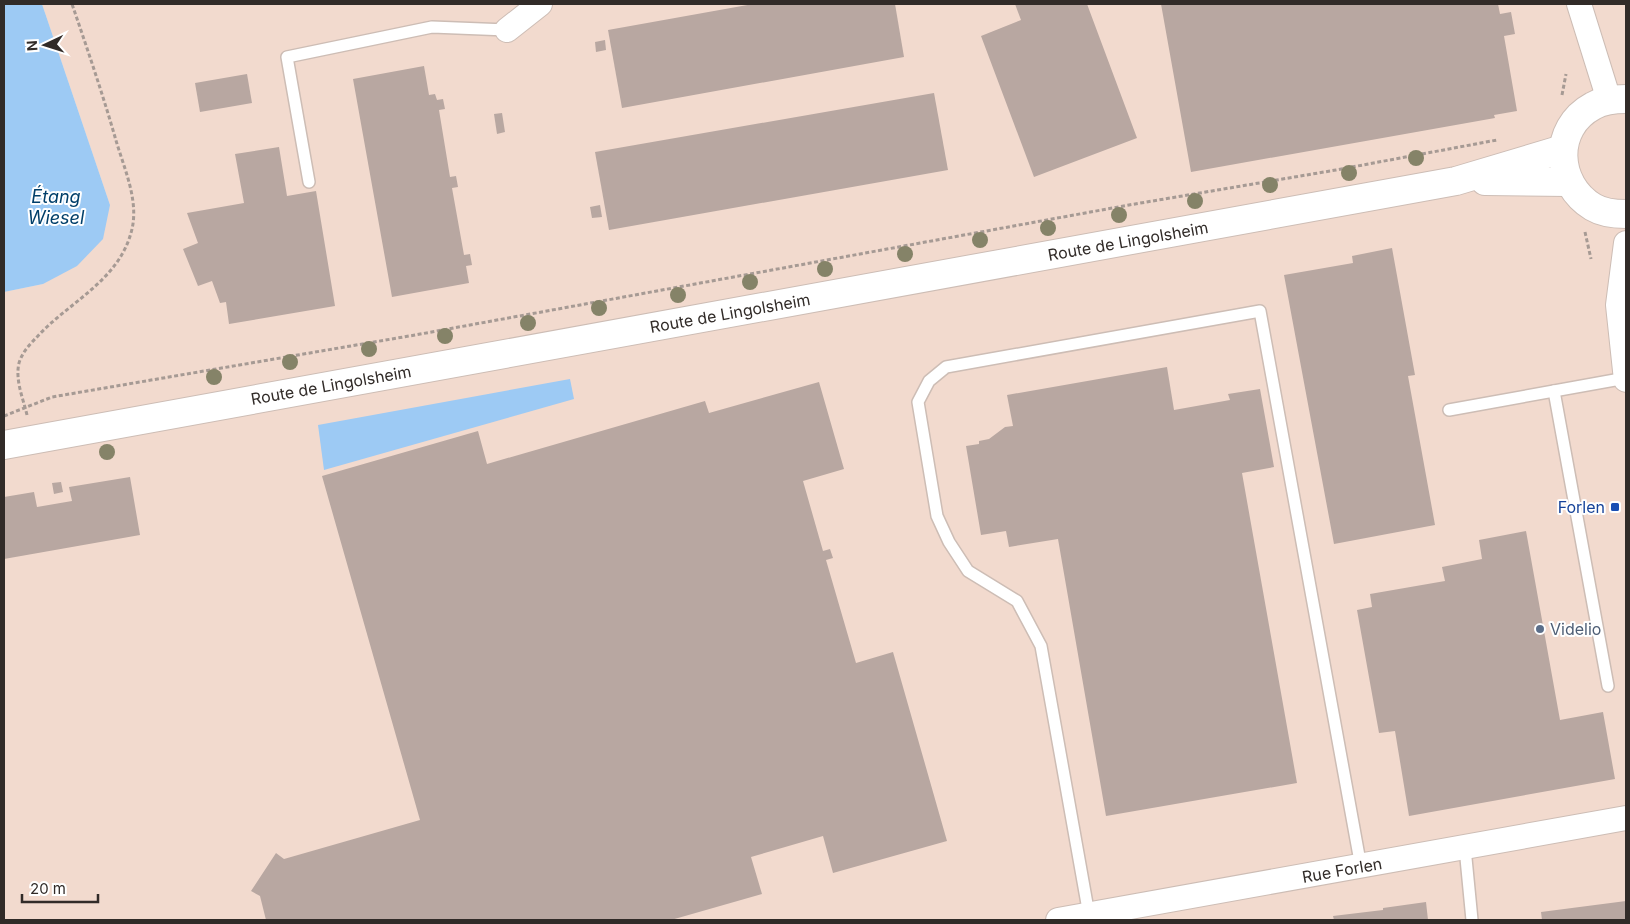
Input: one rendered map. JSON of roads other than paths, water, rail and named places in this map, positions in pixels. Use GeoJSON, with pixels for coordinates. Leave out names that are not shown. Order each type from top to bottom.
{"type":"FeatureCollection","features":[{"type":"Feature","properties":{"kind":"main road"},"geometry":{"type":"LineString","coordinates":[[1618,99],[1592,106],[1578,117],[1568,132],[1563,149],[1564,166],[1568,182],[1579,197],[1594,208],[1612,214],[1626,214]]}},
{"type":"Feature","properties":{"kind":"main road"},"geometry":{"type":"LineString","coordinates":[[1456,181],[1563,149]]}},
{"type":"Feature","properties":{"kind":"main road"},"geometry":{"type":"LineString","coordinates":[[1456,181],[1568,182]]}},
{"type":"Feature","properties":{"kind":"main road","name":"Route de Lingolsheim"},"geometry":{"type":"LineString","coordinates":[[4,445],[1456,181]]}},
{"type":"Feature","properties":{"kind":"street"},"geometry":{"type":"LineString","coordinates":[[507,30],[540,4]]}},
{"type":"Feature","properties":{"kind":"street"},"geometry":{"type":"LineString","coordinates":[[1579,4],[1618,99]]}},
{"type":"Feature","properties":{"kind":"street"},"geometry":{"type":"LineString","coordinates":[[1626,243],[1618,305],[1626,379]]}},
{"type":"Feature","properties":{"kind":"street","name":"Rue Forlen"},"geometry":{"type":"LineString","coordinates":[[1058,920],[1626,818]]}},
{"type":"Feature","properties":{"kind":"lane"},"geometry":{"type":"LineString","coordinates":[[309,182],[287,56],[432,28],[507,30]]}},
{"type":"Feature","properties":{"kind":"lane"},"geometry":{"type":"LineString","coordinates":[[1089,915],[1041,646],[1017,601],[968,571],[949,542],[937,516],[918,402],[929,381],[946,367],[1260,311],[1361,867]]}},
{"type":"Feature","properties":{"kind":"lane"},"geometry":{"type":"LineString","coordinates":[[1449,410],[1626,379]]}},
{"type":"Feature","properties":{"kind":"lane"},"geometry":{"type":"LineString","coordinates":[[1554,391],[1608,686]]}},
{"type":"Feature","properties":{"kind":"lane"},"geometry":{"type":"LineString","coordinates":[[1465,848],[1472,920]]}},
{"type":"Feature","properties":{"kind":"water","name":"Étang Wiesel"},"geometry":{"type":"Polygon","coordinates":[[[4,4],[42,4],[110,205],[103,239],[77,266],[43,284],[4,292],[4,4]]]}},
{"type":"Feature","properties":{"kind":"water"},"geometry":{"type":"Polygon","coordinates":[[[570,379],[574,399],[324,470],[318,425],[570,379]]]}},
{"type":"Feature","properties":{"kind":"place","name":"Forlen"},"geometry":{"type":"Point","coordinates":[1615,507]}},
{"type":"Feature","properties":{"kind":"place","name":"Videlio"},"geometry":{"type":"Point","coordinates":[1540,629]}}]}
